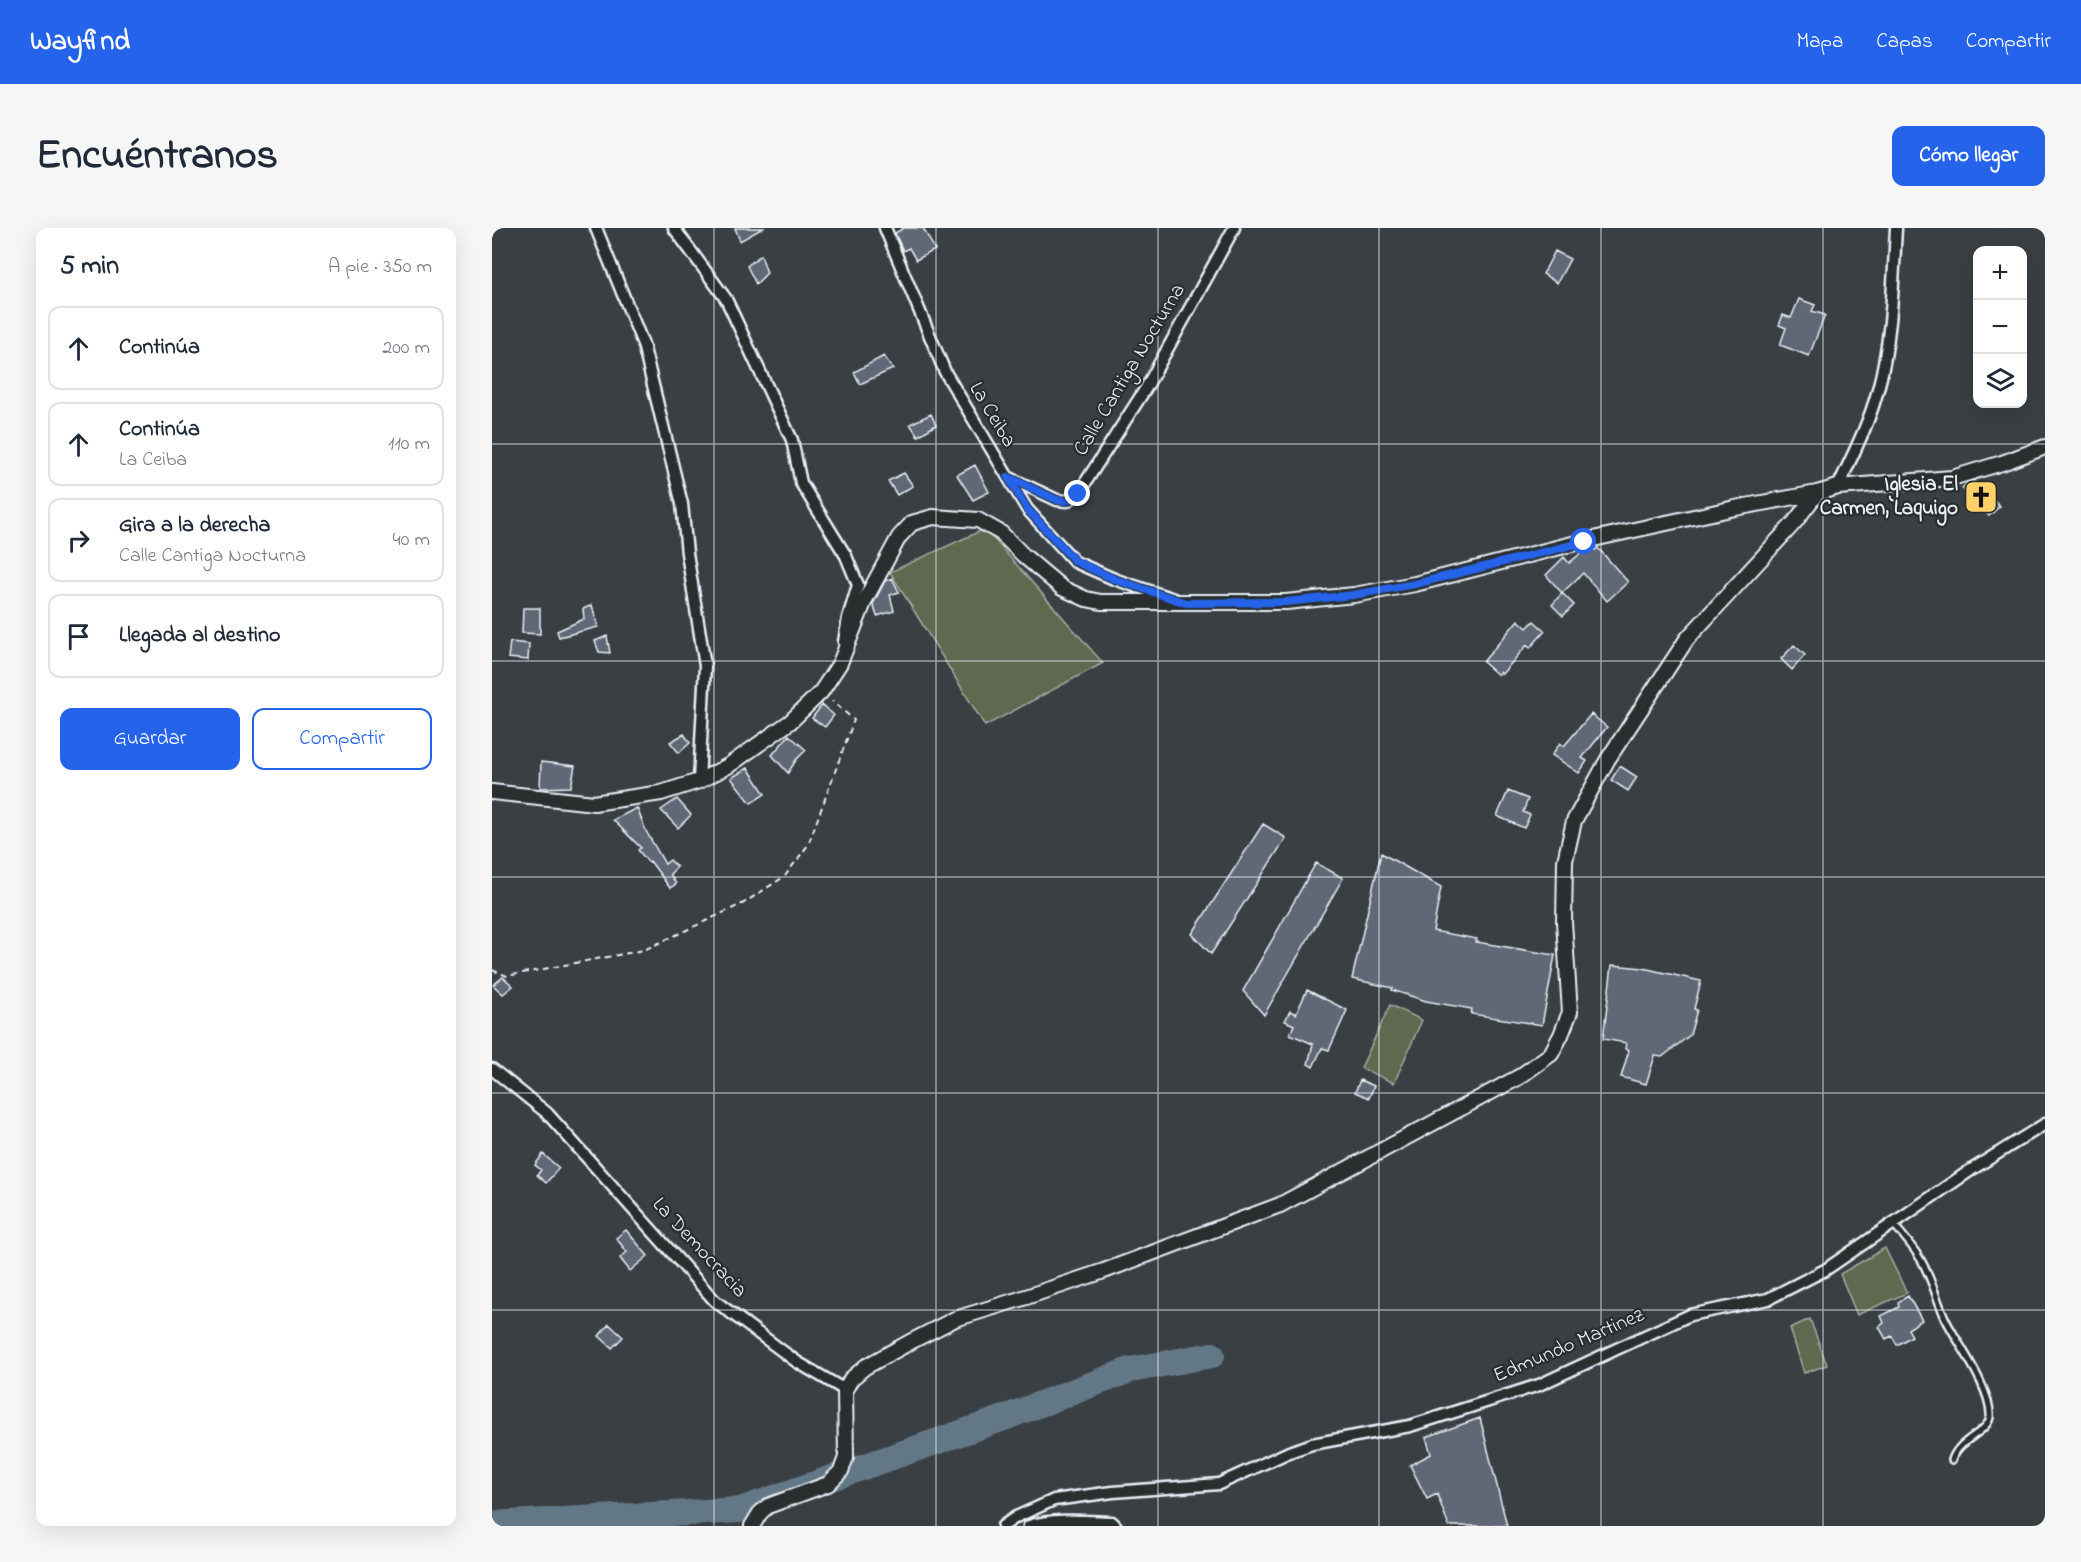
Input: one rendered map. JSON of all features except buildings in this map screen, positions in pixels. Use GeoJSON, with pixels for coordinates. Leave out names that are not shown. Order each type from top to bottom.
{"type":"FeatureCollection","features":[{"type":"Feature","properties":{"kind":"street"},"geometry":{"type":"LineString","coordinates":[[596,228],[643,344],[682,504],[687,553],[705,666],[699,781]]}},
{"type":"Feature","properties":{"kind":"street"},"geometry":{"type":"LineString","coordinates":[[674,228],[726,298],[792,440],[801,483],[846,556],[858,585],[848,618],[840,663]]}},
{"type":"Feature","properties":{"kind":"street","name":"La Ceiba"},"geometry":{"type":"LineString","coordinates":[[885,228],[945,372],[1027,509],[1075,561],[1114,579],[1186,603]]}},
{"type":"Feature","properties":{"kind":"street","name":"Calle Cantiga Nocturna"},"geometry":{"type":"LineString","coordinates":[[1008,477],[1057,500],[1067,501],[1078,494],[1146,388],[1234,228]]}},
{"type":"Feature","properties":{"kind":"street"},"geometry":{"type":"LineString","coordinates":[[1838,487],[1865,428],[1877,392],[1895,272],[1896,228]]}},
{"type":"Feature","properties":{"kind":"street"},"geometry":{"type":"LineString","coordinates":[[492,792],[594,803],[661,793],[699,781],[728,766],[790,722],[821,692],[840,663],[865,600],[898,537],[912,523],[933,517],[978,520],[1001,533],[1062,588],[1086,599],[1101,602],[1286,602],[1353,595],[1415,584],[1723,510],[1838,487],[1952,478],[2045,447]]}},
{"type":"Feature","properties":{"kind":"street"},"geometry":{"type":"LineString","coordinates":[[752,1526],[760,1513],[768,1506],[828,1484],[841,1471],[846,1457],[845,1390],[851,1379],[865,1367],[955,1319],[1104,1270],[1280,1205],[1519,1077],[1551,1053],[1570,1012],[1563,922],[1565,861],[1574,821],[1608,759],[1687,639],[1794,523],[1817,493]]}},
{"type":"Feature","properties":{"kind":"street","name":"La Democracia"},"geometry":{"type":"LineString","coordinates":[[492,1069],[547,1113],[715,1301],[797,1362],[845,1390]]}},
{"type":"Feature","properties":{"kind":"street","name":"Edmundo Martinez"},"geometry":{"type":"LineString","coordinates":[[1002,1526],[1054,1500],[1113,1491],[1219,1484],[1312,1444],[1410,1426],[1539,1385],[1690,1316],[1768,1299],[1825,1270],[1971,1170],[2045,1124]]}},
{"type":"Feature","properties":{"kind":"street"},"geometry":{"type":"LineString","coordinates":[[1029,1526],[1042,1522],[1077,1520],[1112,1522],[1116,1526]]}},
{"type":"Feature","properties":{"kind":"lane"},"geometry":{"type":"LineString","coordinates":[[1893,1224],[1922,1262],[1946,1321],[1974,1368],[1988,1404],[1990,1416],[1988,1425],[1960,1445],[1952,1460]]}},
{"type":"Feature","properties":{"kind":"path"},"geometry":{"type":"LineString","coordinates":[[492,970],[507,976],[644,950],[744,903],[785,876],[808,844],[854,720],[821,692]]}},
{"type":"Feature","properties":{"kind":"green space"},"geometry":{"type":"Polygon","coordinates":[[[985,529],[1103,663],[985,726],[890,572],[985,529]]]}},
{"type":"Feature","properties":{"kind":"green space"},"geometry":{"type":"Polygon","coordinates":[[[1390,1005],[1422,1020],[1394,1083],[1361,1068],[1390,1005]]]}},
{"type":"Feature","properties":{"kind":"green space"},"geometry":{"type":"Polygon","coordinates":[[[1885,1248],[1907,1293],[1857,1315],[1840,1274],[1885,1248]]]}},
{"type":"Feature","properties":{"kind":"green space"},"geometry":{"type":"Polygon","coordinates":[[[1810,1319],[1827,1365],[1804,1373],[1790,1328],[1810,1319]]]}},
{"type":"Feature","properties":{"kind":"waterway"},"geometry":{"type":"LineString","coordinates":[[492,1524],[740,1510],[1001,1419],[1130,1370],[1212,1355]]}},
{"type":"Feature","properties":{"kind":"place","name":"Iglesia El Carmen, Laquigo"},"geometry":{"type":"Point","coordinates":[1981,497]}},
{"type":"Feature","properties":{"kind":"route"},"geometry":{"type":"LineString","coordinates":[[1078,494],[1067,501],[1057,500],[1008,477],[1027,509],[1075,561],[1114,579],[1186,603],[1286,602],[1353,595],[1415,584],[1584,542]]}}]}
